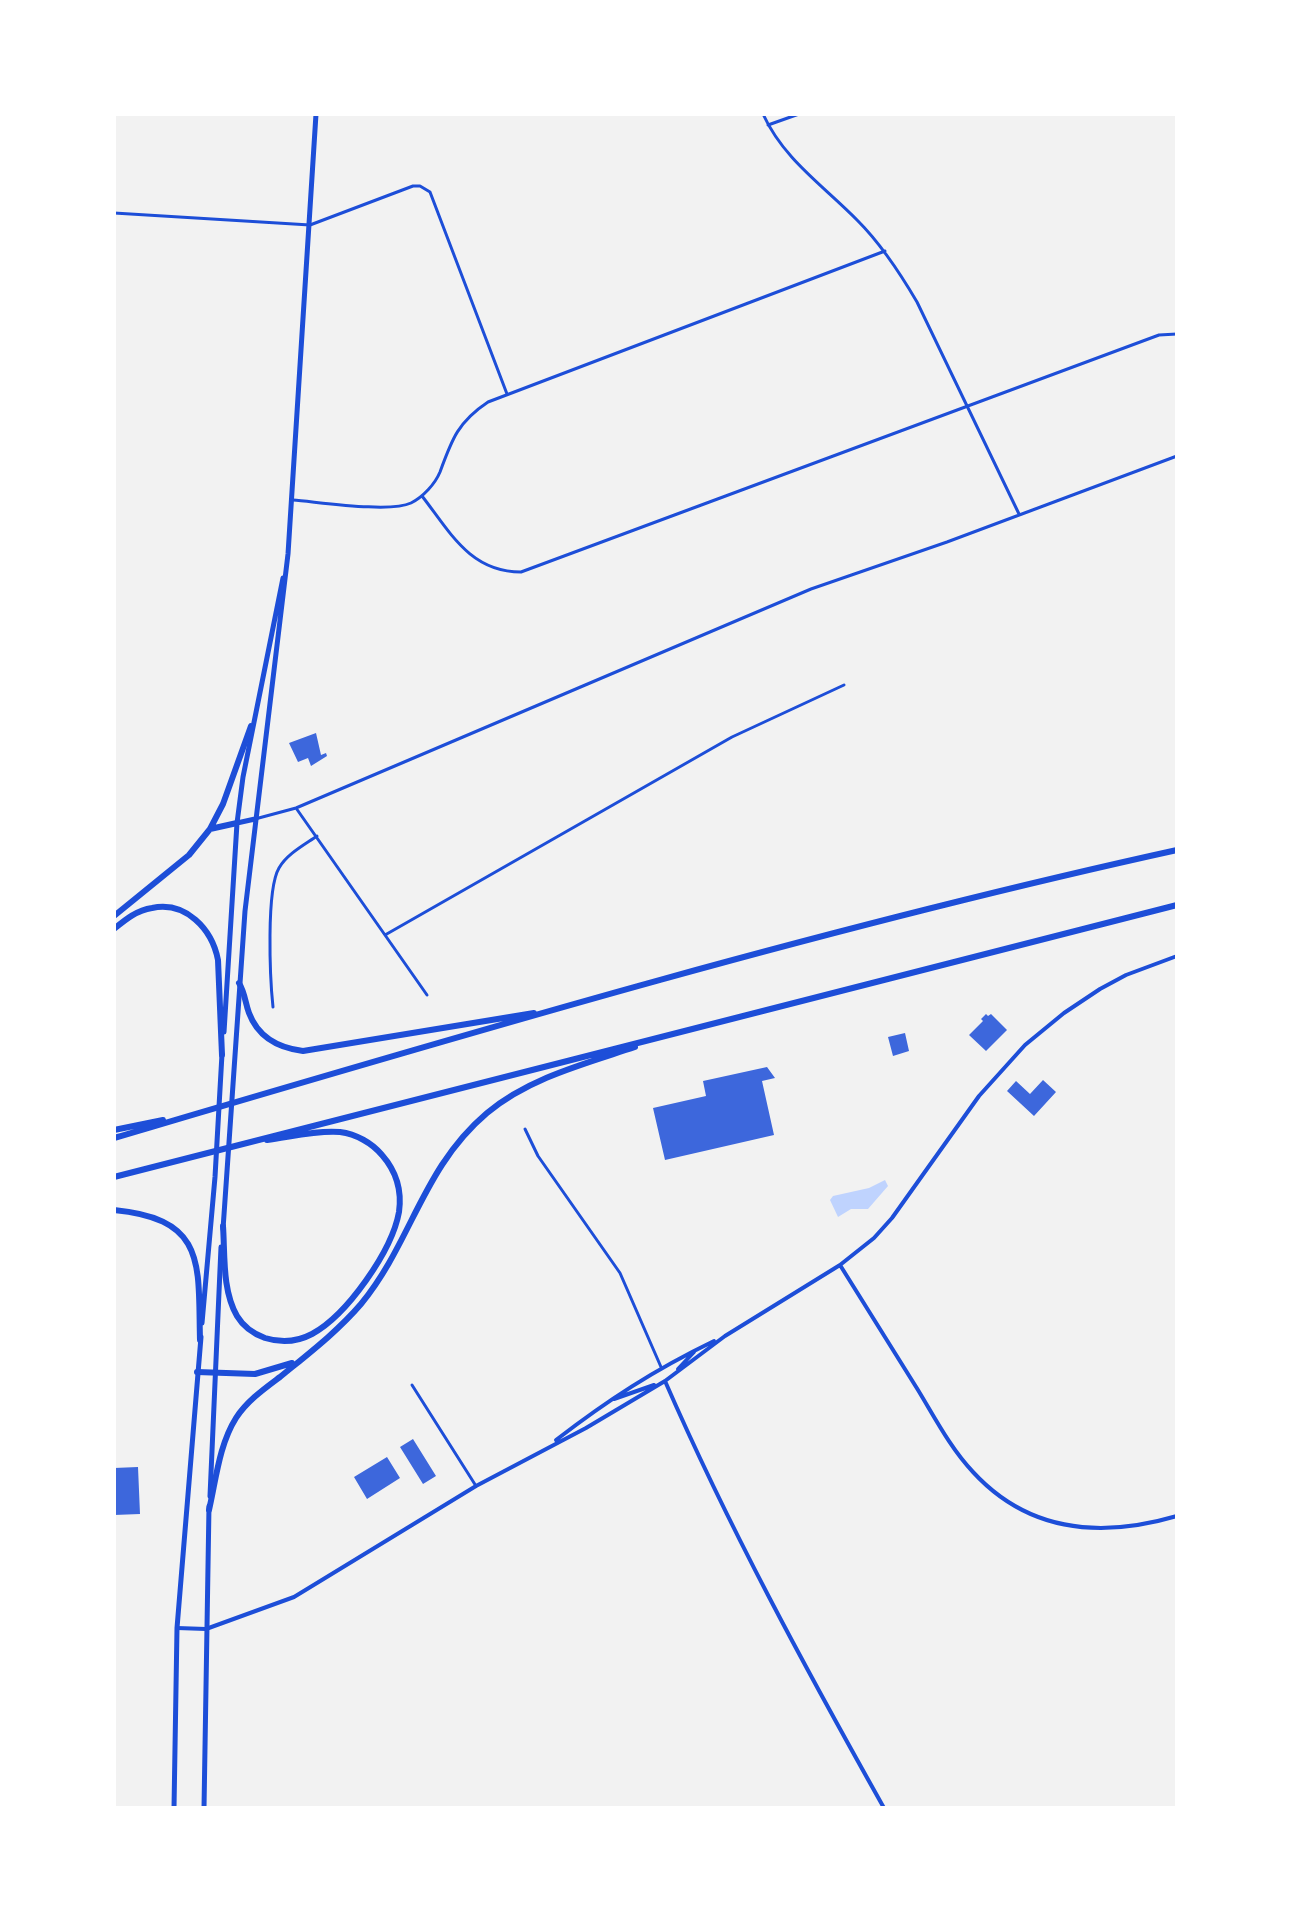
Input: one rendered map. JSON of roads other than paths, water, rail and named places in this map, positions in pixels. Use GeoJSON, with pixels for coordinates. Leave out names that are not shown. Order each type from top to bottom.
{"type":"FeatureCollection","features":[{"type":"Feature","properties":{"kind":"highway"},"geometry":{"type":"LineString","coordinates":[[114,916],[189,855],[210,829],[223,804],[251,726]]}},
{"type":"Feature","properties":{"kind":"highway"},"geometry":{"type":"LineString","coordinates":[[210,829],[237,823]]}},
{"type":"Feature","properties":{"kind":"highway"},"geometry":{"type":"LineString","coordinates":[[114,1138],[833,933],[1177,850]]}},
{"type":"Feature","properties":{"kind":"highway"},"geometry":{"type":"LineString","coordinates":[[114,1177],[1177,905]]}},
{"type":"Feature","properties":{"kind":"highway"},"geometry":{"type":"LineString","coordinates":[[114,929],[140,912],[165,907],[187,913],[204,927],[216,948],[218,960],[222,1055]]}},
{"type":"Feature","properties":{"kind":"highway"},"geometry":{"type":"LineString","coordinates":[[239,983],[246,994],[249,1012],[262,1034],[281,1046],[303,1051],[454,1028],[569,1006]]}},
{"type":"Feature","properties":{"kind":"highway"},"geometry":{"type":"LineString","coordinates":[[209,1510],[223,1448],[234,1421],[250,1401],[344,1322],[372,1289],[437,1169],[453,1146],[506,1099],[546,1078],[688,1030]]}},
{"type":"Feature","properties":{"kind":"highway"},"geometry":{"type":"LineString","coordinates":[[114,1130],[205,1111]]}},
{"type":"Feature","properties":{"kind":"highway"},"geometry":{"type":"LineString","coordinates":[[223,1226],[228,1292],[238,1319],[257,1335],[291,1341],[322,1328],[352,1298],[388,1243],[399,1211],[399,1186],[394,1172],[377,1149],[352,1135],[321,1133],[236,1144]]}},
{"type":"Feature","properties":{"kind":"highway"},"geometry":{"type":"LineString","coordinates":[[114,1210],[162,1220],[174,1226],[190,1245],[198,1270],[200,1340]]}},
{"type":"Feature","properties":{"kind":"highway"},"geometry":{"type":"LineString","coordinates":[[197,1372],[255,1374],[300,1360]]}},
{"type":"Feature","properties":{"kind":"main road"},"geometry":{"type":"LineString","coordinates":[[204,1808],[214,1373],[232,1081],[255,819],[280,640],[293,500],[316,114]]}},
{"type":"Feature","properties":{"kind":"main road"},"geometry":{"type":"LineString","coordinates":[[174,1808],[177,1628],[215,1177],[237,823],[251,726],[288,554]]}},
{"type":"Feature","properties":{"kind":"main road"},"geometry":{"type":"LineString","coordinates":[[237,823],[255,819]]}},
{"type":"Feature","properties":{"kind":"street"},"geometry":{"type":"LineString","coordinates":[[763,114],[789,156],[850,212],[885,251],[917,302],[1019,515]]}},
{"type":"Feature","properties":{"kind":"street"},"geometry":{"type":"LineString","coordinates":[[768,125],[799,114]]}},
{"type":"Feature","properties":{"kind":"street"},"geometry":{"type":"LineString","coordinates":[[114,213],[310,225],[420,186],[430,192],[507,394]]}},
{"type":"Feature","properties":{"kind":"street"},"geometry":{"type":"LineString","coordinates":[[293,500],[399,506],[410,503],[422,496],[439,475],[449,445],[466,419],[488,402],[885,251]]}},
{"type":"Feature","properties":{"kind":"street"},"geometry":{"type":"LineString","coordinates":[[422,496],[474,559],[497,569],[521,572],[1159,335],[1177,334]]}},
{"type":"Feature","properties":{"kind":"street"},"geometry":{"type":"LineString","coordinates":[[255,819],[296,808],[811,589],[1177,456]]}},
{"type":"Feature","properties":{"kind":"street"},"geometry":{"type":"LineString","coordinates":[[385,935],[732,737],[844,685]]}},
{"type":"Feature","properties":{"kind":"street"},"geometry":{"type":"LineString","coordinates":[[296,808],[427,995]]}},
{"type":"Feature","properties":{"kind":"street"},"geometry":{"type":"LineString","coordinates":[[273,1007],[270,983],[274,878],[287,858],[317,836]]}},
{"type":"Feature","properties":{"kind":"street"},"geometry":{"type":"LineString","coordinates":[[177,1628],[206,1629],[294,1597],[476,1486],[586,1428],[665,1381],[725,1336],[840,1265],[874,1238],[892,1218],[979,1096],[1025,1045],[1100,989],[1126,975],[1177,956]]}},
{"type":"Feature","properties":{"kind":"street"},"geometry":{"type":"LineString","coordinates":[[525,1129],[538,1156],[620,1273],[661,1367]]}},
{"type":"Feature","properties":{"kind":"street"},"geometry":{"type":"LineString","coordinates":[[840,1265],[956,1451],[990,1488],[1036,1516],[1087,1529],[1133,1527],[1177,1516]]}},
{"type":"Feature","properties":{"kind":"street"},"geometry":{"type":"LineString","coordinates":[[547,1446],[661,1367],[725,1336]]}},
{"type":"Feature","properties":{"kind":"street"},"geometry":{"type":"LineString","coordinates":[[608,1401],[665,1381],[697,1349]]}},
{"type":"Feature","properties":{"kind":"street"},"geometry":{"type":"LineString","coordinates":[[665,1381],[771,1600],[884,1808]]}},
{"type":"Feature","properties":{"kind":"street"},"geometry":{"type":"LineString","coordinates":[[412,1385],[476,1486]]}},
{"type":"Feature","properties":{"kind":"water"},"geometry":{"type":"Polygon","coordinates":[[[885,1180],[888,1186],[868,1209],[851,1209],[838,1217],[830,1200],[833,1196],[869,1188],[885,1180]]]}}]}
